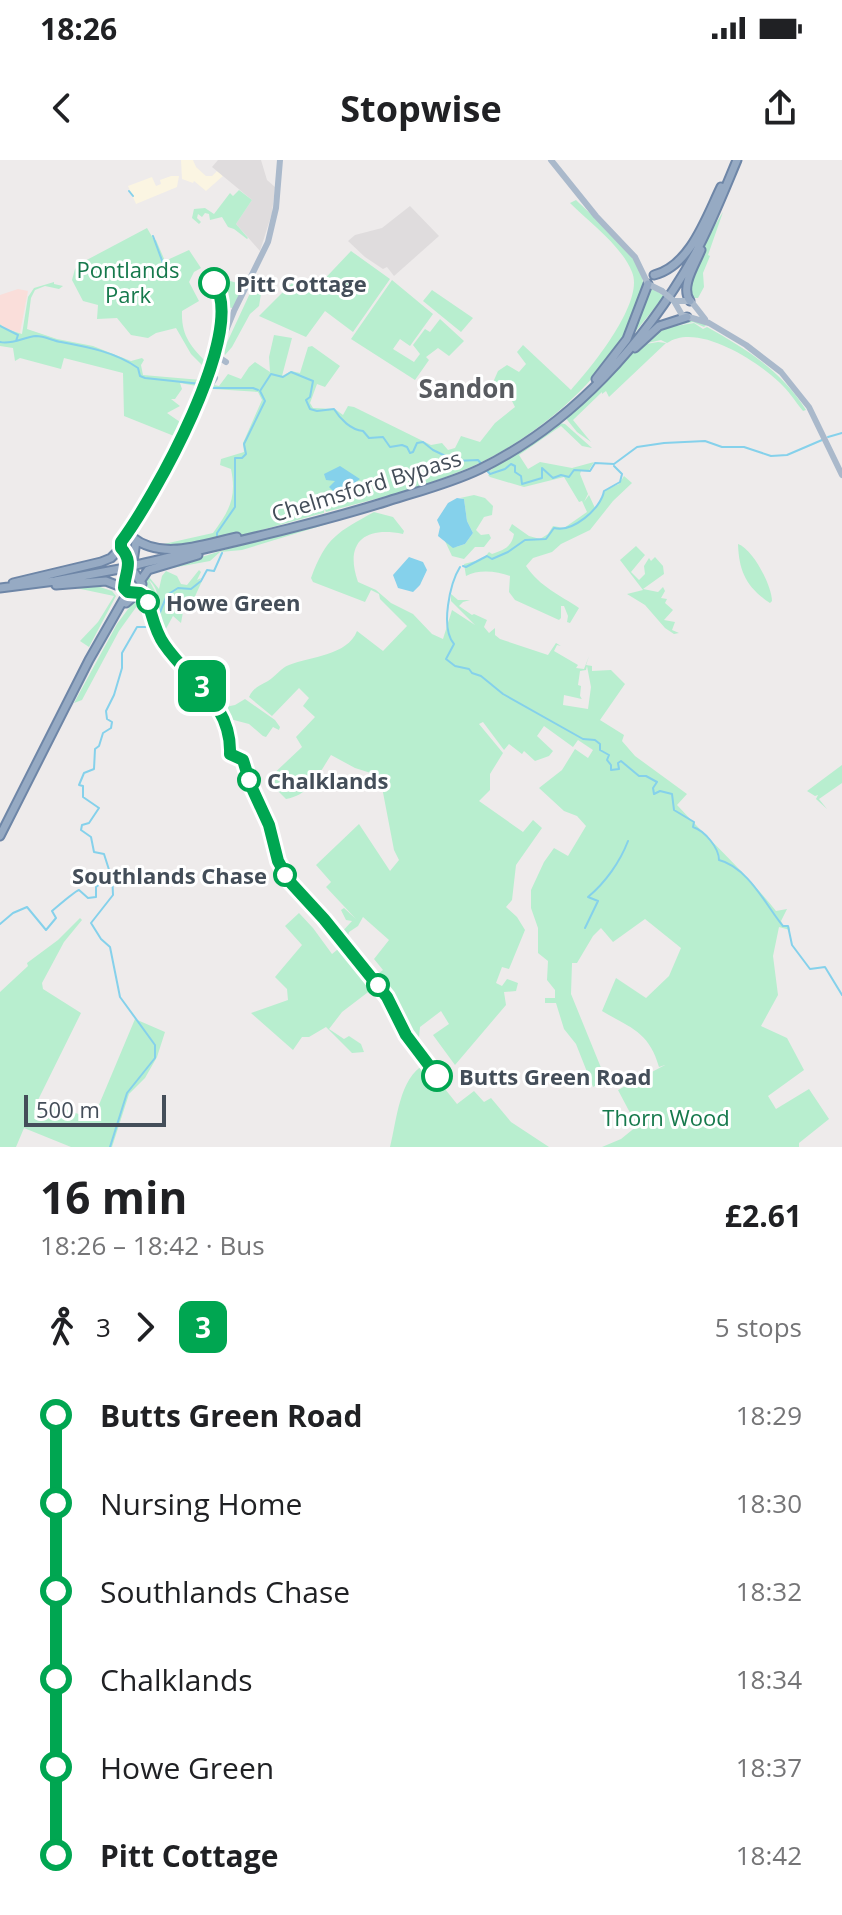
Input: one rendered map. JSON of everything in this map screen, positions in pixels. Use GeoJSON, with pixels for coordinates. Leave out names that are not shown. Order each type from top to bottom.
{"type":"FeatureCollection","features":[{"type":"Feature","properties":{"kind":"highway","name":"Chelmsford Bypass"},"geometry":{"type":"LineString","coordinates":[[598,381],[668,292],[702,233],[735,160]]}},
{"type":"Feature","properties":{"kind":"highway","name":"Chelmsford Bypass"},"geometry":{"type":"LineString","coordinates":[[0,586],[136,564],[272,533],[356,511],[473,471],[490,462],[555,417],[598,381],[633,344],[670,295],[702,241],[735,160]]}},
{"type":"Feature","properties":{"kind":"highway"},"geometry":{"type":"LineString","coordinates":[[598,381],[627,339],[652,280],[683,256],[724,180]]}},
{"type":"Feature","properties":{"kind":"highway"},"geometry":{"type":"LineString","coordinates":[[690,303],[686,294],[687,284],[720,199]]}},
{"type":"Feature","properties":{"kind":"highway"},"geometry":{"type":"LineString","coordinates":[[598,381],[654,329],[689,317]]}},
{"type":"Feature","properties":{"kind":"highway","name":"Chelmsford Bypass"},"geometry":{"type":"LineString","coordinates":[[136,564],[288,526],[473,471]]}},
{"type":"Feature","properties":{"kind":"highway"},"geometry":{"type":"LineString","coordinates":[[16,585],[101,562],[116,554],[125,537],[154,549],[176,549],[288,526]]}},
{"type":"Feature","properties":{"kind":"highway"},"geometry":{"type":"LineString","coordinates":[[0,844],[91,663],[127,601],[141,589],[145,572],[272,533]]}},
{"type":"Feature","properties":{"kind":"highway"},"geometry":{"type":"LineString","coordinates":[[136,540],[132,569],[141,580]]}},
{"type":"Feature","properties":{"kind":"highway"},"geometry":{"type":"LineString","coordinates":[[111,619],[125,597],[129,571],[127,555],[121,548]]}},
{"type":"Feature","properties":{"kind":"highway"},"geometry":{"type":"LineString","coordinates":[[86,583],[106,581],[135,594]]}},
{"type":"Feature","properties":{"kind":"highway"},"geometry":{"type":"LineString","coordinates":[[0,836],[120,597],[119,589],[107,583],[16,585]]}},
{"type":"Feature","properties":{"kind":"main road"},"geometry":{"type":"LineString","coordinates":[[125,537],[175,452],[271,243],[280,207],[282,160]]}},
{"type":"Feature","properties":{"kind":"main road"},"geometry":{"type":"LineString","coordinates":[[551,160],[596,216],[636,254],[652,280],[679,310],[746,345],[781,372],[809,407],[842,475]]}},
{"type":"Feature","properties":{"kind":"main road"},"geometry":{"type":"LineString","coordinates":[[136,540],[135,530],[179,452],[217,357],[221,300],[215,285]]}},
{"type":"Feature","properties":{"kind":"main road"},"geometry":{"type":"LineString","coordinates":[[674,301],[690,303],[709,323]]}},
{"type":"Feature","properties":{"kind":"main road"},"geometry":{"type":"LineString","coordinates":[[679,310],[690,303]]}},
{"type":"Feature","properties":{"kind":"main road"},"geometry":{"type":"LineString","coordinates":[[689,317],[690,303]]}},
{"type":"Feature","properties":{"kind":"main road"},"geometry":{"type":"LineString","coordinates":[[217,357],[226,362]]}},
{"type":"Feature","properties":{"kind":"main road"},"geometry":{"type":"LineString","coordinates":[[204,395],[215,378]]}},
{"type":"Feature","properties":{"kind":"shaded area"},"geometry":{"type":"Polygon","coordinates":[[[181,160],[193,160],[206,176],[212,176],[217,171],[223,176],[206,191],[194,181],[182,179],[181,160]]]}},
{"type":"Feature","properties":{"kind":"shaded area"},"geometry":{"type":"Polygon","coordinates":[[[218,160],[261,160],[267,180],[275,187],[272,213],[260,251],[236,224],[252,200],[212,167],[218,160]]]}},
{"type":"Feature","properties":{"kind":"shaded area"},"geometry":{"type":"Polygon","coordinates":[[[179,176],[177,187],[136,204],[128,186],[152,177],[156,186],[161,184],[160,180],[179,176]]]}},
{"type":"Feature","properties":{"kind":"shaded area"},"geometry":{"type":"Polygon","coordinates":[[[410,206],[439,236],[394,276],[387,267],[383,269],[365,257],[348,241],[355,235],[382,228],[410,206]]]}},
{"type":"Feature","properties":{"kind":"shaded area"},"geometry":{"type":"Polygon","coordinates":[[[18,289],[28,291],[20,333],[0,324],[0,295],[18,289]]]}},
{"type":"Feature","properties":{"kind":"green space"},"geometry":{"type":"Polygon","coordinates":[[[239,190],[252,200],[236,224],[247,239],[228,227],[222,217],[210,220],[209,214],[205,213],[202,217],[198,214],[199,224],[192,218],[194,209],[205,208],[214,214],[230,193],[233,196],[239,190]]]}},
{"type":"Feature","properties":{"kind":"green space","name":"Pontlands Park"},"geometry":{"type":"Polygon","coordinates":[[[576,200],[635,261],[643,283],[630,324],[599,370],[580,391],[535,430],[486,460],[461,471],[411,489],[326,512],[324,507],[324,513],[238,536],[191,545],[155,546],[213,533],[219,525],[230,504],[233,488],[231,469],[220,465],[221,459],[244,452],[243,443],[262,400],[258,392],[180,383],[182,389],[175,399],[171,399],[180,406],[167,413],[180,422],[194,405],[194,408],[179,438],[124,416],[123,373],[64,358],[61,369],[20,358],[15,361],[13,348],[0,346],[0,324],[22,334],[28,297],[34,288],[54,282],[63,286],[59,289],[45,286],[35,290],[27,329],[93,346],[131,361],[142,358],[143,375],[201,380],[205,368],[191,354],[176,328],[148,338],[131,335],[117,318],[97,319],[98,305],[83,301],[72,280],[75,269],[81,263],[147,228],[165,261],[189,250],[201,268],[194,272],[189,282],[199,301],[182,311],[182,320],[192,346],[208,364],[211,361],[204,383],[219,386],[228,374],[241,379],[255,362],[270,372],[269,357],[274,335],[292,338],[282,376],[291,371],[300,373],[308,347],[312,346],[340,366],[325,387],[317,384],[310,403],[313,408],[335,409],[343,415],[348,406],[354,407],[431,445],[442,443],[448,450],[455,448],[461,436],[480,442],[495,423],[515,407],[510,397],[497,394],[491,387],[498,371],[507,365],[519,372],[526,364],[517,352],[523,345],[571,390],[614,334],[631,300],[634,285],[627,262],[613,244],[570,203],[576,200]]]}},
{"type":"Feature","properties":{"kind":"green space"},"geometry":{"type":"Polygon","coordinates":[[[723,212],[703,273],[704,287],[698,298],[690,298],[696,265],[723,212]]]}},
{"type":"Feature","properties":{"kind":"green space"},"geometry":{"type":"Polygon","coordinates":[[[351,251],[390,279],[353,332],[325,311],[306,337],[259,316],[297,278],[315,289],[351,251]]]}},
{"type":"Feature","properties":{"kind":"green space"},"geometry":{"type":"Polygon","coordinates":[[[220,278],[244,285],[233,308],[224,307],[224,314],[229,315],[218,335],[222,309],[217,283],[220,278]]]}},
{"type":"Feature","properties":{"kind":"green space"},"geometry":{"type":"Polygon","coordinates":[[[392,280],[433,314],[410,346],[400,339],[393,349],[414,362],[420,354],[413,345],[425,329],[430,332],[440,319],[464,341],[449,356],[438,348],[426,357],[429,360],[415,380],[351,339],[392,280]]]}},
{"type":"Feature","properties":{"kind":"green space"},"geometry":{"type":"Polygon","coordinates":[[[649,286],[664,296],[621,350],[649,286]]]}},
{"type":"Feature","properties":{"kind":"green space"},"geometry":{"type":"Polygon","coordinates":[[[255,289],[261,294],[259,306],[250,314],[225,355],[224,349],[251,291],[255,289]]]}},
{"type":"Feature","properties":{"kind":"green space"},"geometry":{"type":"Polygon","coordinates":[[[432,290],[473,318],[461,332],[423,301],[432,290]]]}},
{"type":"Feature","properties":{"kind":"green space"},"geometry":{"type":"Polygon","coordinates":[[[694,318],[706,325],[693,322],[664,328],[694,323],[721,335],[774,372],[806,410],[803,411],[769,373],[741,354],[710,340],[679,338],[667,343],[661,340],[647,343],[666,343],[609,397],[606,391],[602,392],[573,420],[591,442],[577,432],[564,416],[647,337],[665,325],[694,318]]]}},
{"type":"Feature","properties":{"kind":"green space"},"geometry":{"type":"Polygon","coordinates":[[[559,423],[565,424],[592,448],[582,446],[561,426],[519,455],[528,469],[540,462],[572,468],[594,462],[589,470],[580,474],[588,494],[584,502],[589,495],[595,508],[605,490],[619,484],[624,476],[632,483],[590,530],[561,544],[552,552],[533,558],[526,566],[544,585],[579,608],[570,623],[567,622],[564,606],[561,606],[559,620],[515,600],[509,592],[510,576],[476,572],[466,576],[464,564],[483,559],[489,552],[492,554],[506,547],[514,534],[509,530],[512,524],[529,536],[540,539],[553,526],[564,528],[587,512],[564,477],[524,487],[490,477],[488,475],[498,472],[488,473],[485,470],[491,470],[559,423]]]}},
{"type":"Feature","properties":{"kind":"green space"},"geometry":{"type":"Polygon","coordinates":[[[474,495],[485,498],[493,506],[492,515],[484,517],[476,530],[481,535],[489,534],[491,538],[484,547],[475,547],[464,559],[452,556],[444,539],[456,547],[465,544],[473,533],[467,521],[464,499],[460,498],[474,495]]]}},
{"type":"Feature","properties":{"kind":"green space","name":"Thorn Wood"},"geometry":{"type":"Polygon","coordinates":[[[374,512],[393,517],[404,531],[403,534],[378,532],[361,540],[354,556],[358,582],[376,590],[391,603],[413,614],[432,634],[443,639],[452,610],[475,625],[451,601],[451,594],[458,600],[470,600],[459,606],[487,620],[484,627],[489,633],[495,628],[495,635],[500,639],[548,655],[556,643],[561,646],[557,645],[554,651],[578,665],[576,668],[584,669],[589,656],[586,665],[592,666],[592,671],[611,670],[625,684],[600,720],[624,735],[622,741],[635,756],[687,794],[677,805],[776,911],[787,909],[781,921],[790,930],[779,927],[773,956],[778,995],[761,1026],[787,1038],[804,1070],[768,1096],[776,1109],[809,1089],[829,1119],[799,1143],[799,1147],[602,1147],[621,1139],[637,1126],[618,1090],[665,1065],[659,1067],[650,1046],[638,1032],[602,1011],[616,978],[646,998],[669,976],[681,948],[645,919],[613,942],[601,928],[577,963],[572,963],[571,994],[606,1080],[593,1087],[576,1044],[564,1029],[556,1003],[545,1003],[545,998],[555,998],[555,990],[547,980],[548,961],[538,953],[538,928],[531,908],[531,890],[554,848],[568,856],[586,826],[539,788],[562,770],[575,749],[588,758],[593,750],[578,740],[573,747],[544,726],[537,736],[553,751],[549,756],[535,761],[509,744],[504,750],[483,722],[479,724],[503,753],[490,774],[490,790],[479,801],[523,832],[533,820],[542,828],[516,865],[512,900],[506,907],[525,930],[509,969],[502,967],[496,983],[502,986],[507,979],[518,983],[516,991],[504,992],[506,1005],[455,1065],[433,1035],[449,1024],[441,1011],[420,1027],[419,1037],[411,1035],[380,983],[342,1012],[329,1029],[344,1039],[349,1036],[361,1044],[364,1052],[352,1053],[326,1027],[309,1037],[302,1037],[293,1050],[251,1013],[288,1000],[287,989],[275,977],[302,945],[285,926],[299,913],[332,954],[343,945],[371,979],[383,970],[374,959],[389,940],[363,917],[358,926],[349,932],[346,944],[339,935],[352,921],[346,920],[341,910],[344,908],[356,919],[326,887],[331,882],[316,865],[359,824],[390,871],[399,860],[394,850],[381,782],[377,775],[331,755],[307,789],[286,799],[267,780],[302,747],[296,737],[315,717],[303,706],[309,698],[299,688],[272,716],[249,697],[286,666],[337,650],[345,646],[357,631],[383,651],[407,626],[380,599],[379,594],[371,590],[365,602],[313,582],[311,578],[328,544],[342,531],[374,512]],[[587,666],[586,670],[580,671],[578,685],[581,686],[582,699],[564,695],[563,705],[588,709],[591,687],[587,666]]]}},
{"type":"Feature","properties":{"kind":"green space"},"geometry":{"type":"Polygon","coordinates":[[[326,521],[327,524],[242,550],[220,552],[210,561],[161,570],[258,539],[268,539],[326,521]]]}},
{"type":"Feature","properties":{"kind":"green space"},"geometry":{"type":"Polygon","coordinates":[[[738,544],[750,553],[761,569],[769,586],[770,603],[745,578],[738,544]]]}},
{"type":"Feature","properties":{"kind":"green space"},"geometry":{"type":"Polygon","coordinates":[[[636,546],[645,555],[631,572],[639,580],[645,574],[644,566],[649,558],[651,561],[655,557],[663,566],[664,574],[643,589],[658,592],[663,587],[665,591],[661,598],[667,599],[665,603],[673,610],[664,620],[675,622],[672,630],[679,633],[674,634],[665,628],[645,605],[627,594],[643,590],[620,560],[636,546]]]}},
{"type":"Feature","properties":{"kind":"green space"},"geometry":{"type":"Polygon","coordinates":[[[199,570],[197,580],[201,578],[199,582],[202,581],[192,603],[185,601],[181,623],[173,616],[163,634],[176,656],[165,640],[154,610],[158,598],[156,590],[149,580],[156,593],[154,605],[145,578],[154,571],[149,577],[159,589],[166,571],[177,576],[181,584],[187,585],[199,570]]]}},
{"type":"Feature","properties":{"kind":"green space"},"geometry":{"type":"Polygon","coordinates":[[[97,586],[112,591],[116,596],[89,647],[80,641],[98,622],[114,596],[76,588],[97,586]]]}},
{"type":"Feature","properties":{"kind":"green space"},"geometry":{"type":"Polygon","coordinates":[[[137,597],[142,599],[119,631],[82,700],[74,703],[117,624],[137,597]]]}},
{"type":"Feature","properties":{"kind":"green space"},"geometry":{"type":"Polygon","coordinates":[[[245,699],[275,720],[279,730],[273,727],[266,737],[249,724],[226,718],[221,703],[225,707],[245,699]]]}},
{"type":"Feature","properties":{"kind":"green space"},"geometry":{"type":"Polygon","coordinates":[[[842,765],[842,783],[819,799],[827,809],[816,799],[818,795],[807,791],[842,765]]]}},
{"type":"Feature","properties":{"kind":"green space"},"geometry":{"type":"Polygon","coordinates":[[[80,918],[82,920],[64,942],[42,983],[43,989],[81,1013],[38,1100],[93,1119],[135,1019],[165,1032],[157,1057],[145,1078],[129,1094],[112,1147],[71,1147],[24,1128],[16,1147],[0,1147],[0,992],[28,966],[27,963],[58,940],[80,918]]]}},
{"type":"Feature","properties":{"kind":"green space"},"geometry":{"type":"Polygon","coordinates":[[[425,1064],[457,1104],[474,1091],[484,1102],[491,1098],[511,1122],[549,1147],[390,1147],[404,1089],[416,1070],[425,1064]]]}},
{"type":"Feature","properties":{"kind":"water"},"geometry":{"type":"Polygon","coordinates":[[[340,466],[360,479],[349,487],[333,491],[329,487],[335,481],[326,480],[324,474],[340,466]]]}},
{"type":"Feature","properties":{"kind":"water"},"geometry":{"type":"Polygon","coordinates":[[[457,498],[464,499],[467,521],[473,533],[465,544],[453,548],[438,536],[440,527],[437,520],[448,503],[457,498]]]}},
{"type":"Feature","properties":{"kind":"water"},"geometry":{"type":"Polygon","coordinates":[[[409,557],[423,562],[427,570],[413,592],[398,588],[393,575],[409,557]]]}},
{"type":"Feature","properties":{"kind":"waterway"},"geometry":{"type":"LineString","coordinates":[[129,191],[133,196]]}},
{"type":"Feature","properties":{"kind":"waterway"},"geometry":{"type":"LineString","coordinates":[[153,236],[164,266]]}},
{"type":"Feature","properties":{"kind":"waterway"},"geometry":{"type":"LineString","coordinates":[[0,326],[18,335],[16,341]]}},
{"type":"Feature","properties":{"kind":"waterway"},"geometry":{"type":"LineString","coordinates":[[0,342],[43,337],[111,354],[138,368],[140,376],[145,378],[201,384]]}},
{"type":"Feature","properties":{"kind":"waterway"},"geometry":{"type":"LineString","coordinates":[[217,536],[235,507],[235,458],[246,454],[244,444],[265,401],[260,391],[271,374],[283,377],[291,372],[313,381],[310,397],[306,400],[310,409],[334,409],[346,423],[363,431],[369,438],[383,437],[390,447],[402,445],[410,453],[417,443],[423,442],[456,461],[478,460],[490,474],[511,464],[521,476],[522,484],[542,478],[542,468],[553,478],[561,475],[569,477],[574,470],[590,471],[595,463],[614,464],[637,447],[664,443],[705,441],[722,447],[744,447],[771,456],[787,455],[822,440]]}},
{"type":"Feature","properties":{"kind":"waterway"},"geometry":{"type":"LineString","coordinates":[[213,388],[258,390]]}},
{"type":"Feature","properties":{"kind":"waterway"},"geometry":{"type":"LineString","coordinates":[[828,437],[842,433]]}},
{"type":"Feature","properties":{"kind":"waterway"},"geometry":{"type":"LineString","coordinates":[[463,566],[487,556],[492,559],[525,540],[546,539],[554,528],[569,527],[585,518],[604,491],[620,482],[622,474],[614,466]]}},
{"type":"Feature","properties":{"kind":"waterway"},"geometry":{"type":"LineString","coordinates":[[156,622],[167,595],[178,588],[191,589],[201,581],[207,570],[214,571],[222,553]]}},
{"type":"Feature","properties":{"kind":"waterway"},"geometry":{"type":"LineString","coordinates":[[460,567],[448,606],[448,627],[454,644],[446,659],[481,676],[503,694],[583,739],[595,740],[600,744],[600,750],[609,755],[607,760],[611,770],[619,769],[618,763],[621,761],[639,776],[657,782],[653,788],[654,794],[660,791],[672,794],[674,810],[694,822],[693,827],[714,845],[719,860],[748,879],[783,926],[788,926],[792,945],[810,969],[825,967],[842,995]]}},
{"type":"Feature","properties":{"kind":"waterway"},"geometry":{"type":"LineString","coordinates":[[0,924],[27,907],[46,930],[56,918],[52,911],[62,902],[79,890],[88,898],[96,897],[96,887],[111,876],[104,854],[94,852],[91,837],[81,830],[99,808],[83,797],[83,786],[79,785],[84,773],[94,769],[95,749],[103,733],[111,728],[112,722],[107,719],[106,711],[122,668],[122,653],[137,627],[147,627],[151,623]]}},
{"type":"Feature","properties":{"kind":"waterway"},"geometry":{"type":"LineString","coordinates":[[585,928],[598,901],[588,897],[611,872],[628,841]]}},
{"type":"Feature","properties":{"kind":"waterway"},"geometry":{"type":"LineString","coordinates":[[110,870],[113,895],[91,923],[110,947],[120,997],[155,1045],[155,1058],[127,1093],[110,1147]]}},
{"type":"Feature","properties":{"kind":"bus line","name":"3"},"geometry":{"type":"LineString","coordinates":[[214,283],[221,300],[214,360],[175,452],[133,528],[121,542],[129,566],[124,588],[146,597],[162,642],[214,700],[224,718],[230,754],[243,760],[269,825],[278,861],[290,882],[387,997],[406,1035],[437,1076]]}},
{"type":"Feature","properties":{"kind":"place","name":"Pitt Cottage"},"geometry":{"type":"Point","coordinates":[214,283]}},
{"type":"Feature","properties":{"kind":"place","name":"Howe Green"},"geometry":{"type":"Point","coordinates":[148,602]}},
{"type":"Feature","properties":{"kind":"place","name":"Chalklands"},"geometry":{"type":"Point","coordinates":[249,780]}},
{"type":"Feature","properties":{"kind":"place","name":"Southlands Chase"},"geometry":{"type":"Point","coordinates":[285,875]}},
{"type":"Feature","properties":{"kind":"place","name":"Butts Green Road"},"geometry":{"type":"Point","coordinates":[437,1076]}},
{"type":"Feature","properties":{"kind":"district","name":"Sandon"},"geometry":{"type":"Point","coordinates":[467,388]}}]}
